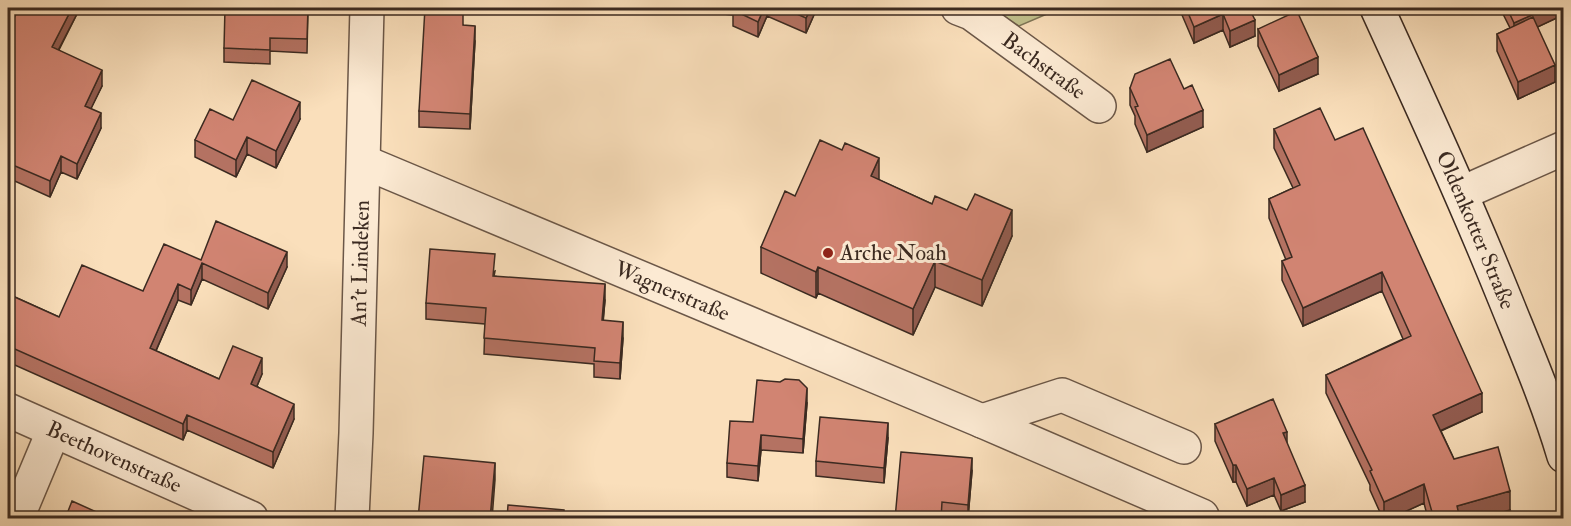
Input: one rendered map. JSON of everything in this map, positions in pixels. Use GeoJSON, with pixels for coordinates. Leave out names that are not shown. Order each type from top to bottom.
{"type":"FeatureCollection","features":[{"type":"Feature","properties":{"kind":"street","name":"An't Lindeken"},"geometry":{"type":"LineString","coordinates":[[352,519],[367,8]]}},
{"type":"Feature","properties":{"kind":"street","name":"Bachstraße"},"geometry":{"type":"LineString","coordinates":[[958,8],[971,13],[1099,106]]}},
{"type":"Feature","properties":{"kind":"street","name":"Oldenkotter Straße"},"geometry":{"type":"LineString","coordinates":[[1377,8],[1462,193],[1555,426],[1563,456]]}},
{"type":"Feature","properties":{"kind":"street"},"geometry":{"type":"LineString","coordinates":[[1462,193],[1563,148]]}},
{"type":"Feature","properties":{"kind":"street","name":"Wagnerstraße"},"geometry":{"type":"LineString","coordinates":[[364,162],[982,421],[1202,516]]}},
{"type":"Feature","properties":{"kind":"street"},"geometry":{"type":"LineString","coordinates":[[982,421],[1062,395],[1184,447]]}},
{"type":"Feature","properties":{"kind":"street","name":"Beethovenstraße"},"geometry":{"type":"LineString","coordinates":[[8,410],[251,519]]}},
{"type":"Feature","properties":{"kind":"street"},"geometry":{"type":"LineString","coordinates":[[17,519],[53,432]]}},
{"type":"Feature","properties":{"kind":"green space"},"geometry":{"type":"Polygon","coordinates":[[[992,8],[1061,8],[1019,26],[992,8]]]}},
{"type":"Feature","properties":{"kind":"building"},"geometry":{"type":"Polygon","coordinates":[[[19,8],[72,8],[52,47],[102,70],[85,106],[101,113],[77,164],[61,156],[50,181],[8,163],[8,30],[19,8]]]}},
{"type":"Feature","properties":{"kind":"building"},"geometry":{"type":"Polygon","coordinates":[[[225,8],[308,8],[307,39],[270,38],[270,50],[224,48],[225,8]]]}},
{"type":"Feature","properties":{"kind":"building"},"geometry":{"type":"Polygon","coordinates":[[[425,8],[463,8],[463,25],[475,26],[470,114],[419,111],[425,8]]]}},
{"type":"Feature","properties":{"kind":"building"},"geometry":{"type":"Polygon","coordinates":[[[735,8],[764,8],[758,22],[733,10],[735,8]]]}},
{"type":"Feature","properties":{"kind":"building"},"geometry":{"type":"Polygon","coordinates":[[[783,8],[811,8],[806,18],[783,8]]]}},
{"type":"Feature","properties":{"kind":"building"},"geometry":{"type":"Polygon","coordinates":[[[1186,8],[1249,8],[1255,20],[1230,31],[1223,14],[1194,27],[1186,8]]]}},
{"type":"Feature","properties":{"kind":"building"},"geometry":{"type":"Polygon","coordinates":[[[1507,8],[1547,8],[1514,23],[1507,8]]]}},
{"type":"Feature","properties":{"kind":"building"},"geometry":{"type":"Polygon","coordinates":[[[1297,11],[1318,57],[1279,75],[1258,29],[1297,11]]]}},
{"type":"Feature","properties":{"kind":"building"},"geometry":{"type":"Polygon","coordinates":[[[1533,17],[1555,65],[1518,82],[1497,34],[1533,17]]]}},
{"type":"Feature","properties":{"kind":"building"},"geometry":{"type":"Polygon","coordinates":[[[1170,59],[1184,89],[1192,85],[1203,110],[1147,135],[1130,88],[1135,74],[1170,59]]]}},
{"type":"Feature","properties":{"kind":"building"},"geometry":{"type":"Polygon","coordinates":[[[252,80],[300,102],[276,151],[247,137],[236,160],[195,140],[210,109],[233,120],[252,80]]]}},
{"type":"Feature","properties":{"kind":"building"},"geometry":{"type":"Polygon","coordinates":[[[1320,108],[1335,140],[1363,128],[1482,393],[1433,415],[1454,459],[1498,447],[1510,491],[1457,506],[1460,519],[1434,519],[1424,484],[1384,502],[1370,471],[1372,470],[1326,375],[1411,336],[1382,272],[1303,308],[1282,261],[1292,257],[1269,199],[1300,185],[1274,129],[1320,108]]]}},
{"type":"Feature","properties":{"kind":"building","name":"Arche Noah"},"geometry":{"type":"Polygon","coordinates":[[[820,140],[842,150],[845,143],[879,158],[871,176],[932,204],[935,196],[967,210],[975,194],[1012,210],[982,280],[935,261],[913,309],[818,267],[816,272],[761,247],[785,191],[795,196],[820,140]]]}},
{"type":"Feature","properties":{"kind":"building"},"geometry":{"type":"Polygon","coordinates":[[[216,221],[287,252],[268,293],[202,263],[191,290],[178,284],[150,348],[219,379],[233,346],[262,358],[251,384],[294,404],[273,452],[187,415],[183,424],[8,346],[8,294],[59,317],[82,265],[143,291],[164,244],[201,260],[216,221]]]}},
{"type":"Feature","properties":{"kind":"building"},"geometry":{"type":"Polygon","coordinates":[[[430,249],[495,254],[493,276],[605,284],[602,320],[623,322],[620,363],[594,361],[595,348],[484,338],[486,308],[426,303],[430,249]]]}},
{"type":"Feature","properties":{"kind":"building"},"geometry":{"type":"Polygon","coordinates":[[[785,379],[799,380],[807,388],[803,439],[761,435],[758,466],[727,463],[730,421],[753,422],[757,380],[780,382],[785,379]]]}},
{"type":"Feature","properties":{"kind":"building"},"geometry":{"type":"Polygon","coordinates":[[[1273,399],[1287,432],[1283,433],[1305,485],[1281,495],[1274,478],[1247,489],[1236,465],[1233,465],[1215,424],[1273,399]]]}},
{"type":"Feature","properties":{"kind":"building"},"geometry":{"type":"Polygon","coordinates":[[[820,417],[888,423],[884,468],[816,461],[820,417]]]}},
{"type":"Feature","properties":{"kind":"building"},"geometry":{"type":"Polygon","coordinates":[[[901,452],[972,458],[968,505],[942,502],[941,519],[895,519],[901,452]]]}},
{"type":"Feature","properties":{"kind":"building"},"geometry":{"type":"Polygon","coordinates":[[[424,456],[495,463],[490,519],[418,519],[424,456]]]}},
{"type":"Feature","properties":{"kind":"building"},"geometry":{"type":"Polygon","coordinates":[[[72,501],[112,519],[65,519],[72,501]]]}},
{"type":"Feature","properties":{"kind":"building"},"geometry":{"type":"Polygon","coordinates":[[[508,505],[564,510],[564,519],[507,519],[508,505]]]}},
{"type":"Feature","properties":{"kind":"place","name":"Arche Noah"},"geometry":{"type":"Point","coordinates":[828,253]}}]}
